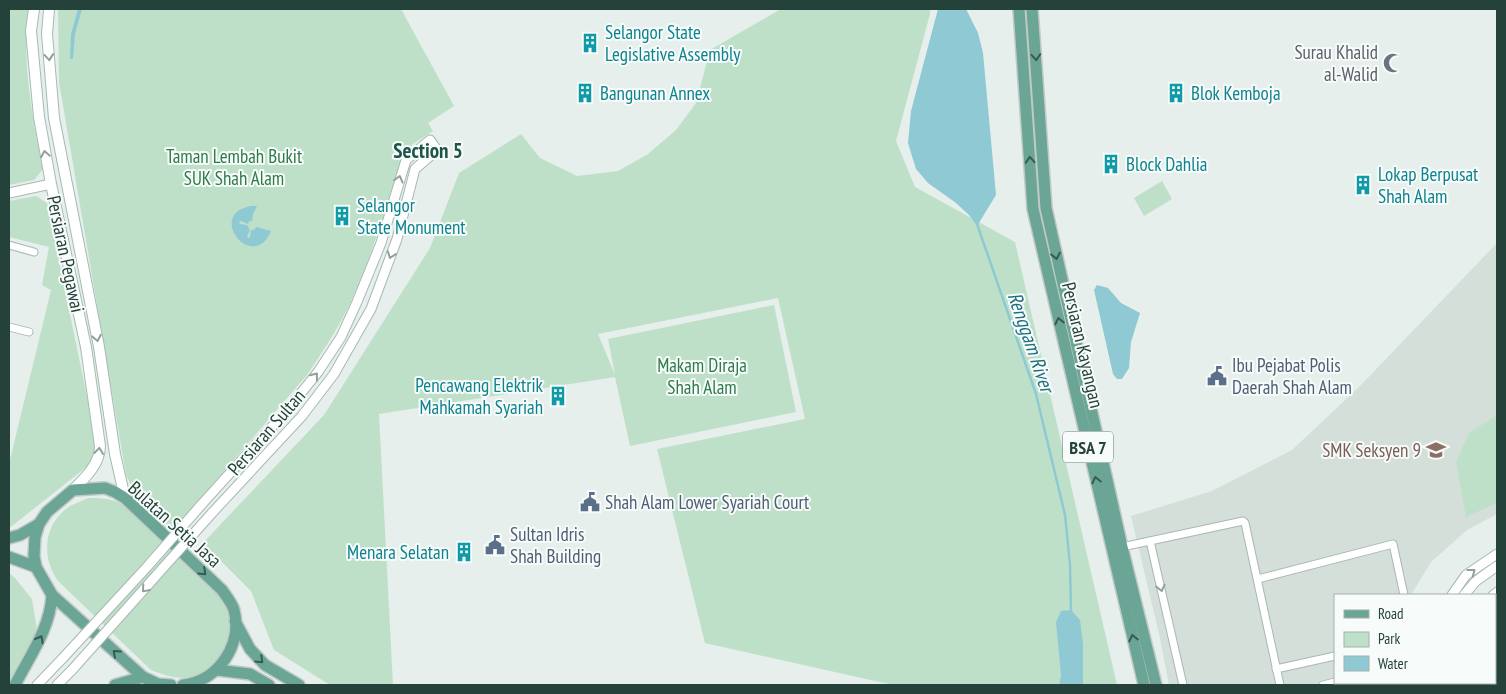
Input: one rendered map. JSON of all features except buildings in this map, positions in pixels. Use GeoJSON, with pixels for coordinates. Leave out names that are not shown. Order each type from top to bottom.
{"type":"FeatureCollection","features":[{"type":"Feature","properties":{"kind":"main road","name":"Persiaran Pegawai"},"geometry":{"type":"LineString","coordinates":[[34,9],[31,31],[38,117],[86,347],[100,446],[100,455],[96,462],[73,490]]}},
{"type":"Feature","properties":{"kind":"main road","name":"Persiaran Pegawai"},"geometry":{"type":"LineString","coordinates":[[49,9],[47,34],[54,118],[99,347],[115,454],[125,498]]}},
{"type":"Feature","properties":{"kind":"main road","name":"Persiaran Kayangan"},"geometry":{"type":"LineString","coordinates":[[1019,9],[1033,209],[1144,685]]}},
{"type":"Feature","properties":{"kind":"main road","name":"Persiaran Kayangan"},"geometry":{"type":"LineString","coordinates":[[1032,9],[1046,208],[1122,547],[1156,685]]}},
{"type":"Feature","properties":{"kind":"main road","name":"Bulatan Setia Jasa"},"geometry":{"type":"LineString","coordinates":[[73,490],[105,488],[125,498],[222,590],[234,610],[234,640],[229,654],[217,670],[200,681],[183,685]]}},
{"type":"Feature","properties":{"kind":"main road"},"geometry":{"type":"LineString","coordinates":[[73,490],[47,512],[39,524],[34,550],[36,567],[52,595],[143,677],[158,684],[171,685]]}},
{"type":"Feature","properties":{"kind":"main road"},"geometry":{"type":"LineString","coordinates":[[9,538],[20,535],[39,524]]}},
{"type":"Feature","properties":{"kind":"main road"},"geometry":{"type":"LineString","coordinates":[[9,557],[36,567]]}},
{"type":"Feature","properties":{"kind":"main road"},"geometry":{"type":"LineString","coordinates":[[15,685],[44,632],[51,610],[52,595]]}},
{"type":"Feature","properties":{"kind":"main road"},"geometry":{"type":"LineString","coordinates":[[235,621],[250,649],[265,665],[299,685]]}},
{"type":"Feature","properties":{"kind":"main road"},"geometry":{"type":"LineString","coordinates":[[217,670],[250,674],[269,685]]}},
{"type":"Feature","properties":{"kind":"main road"},"geometry":{"type":"LineString","coordinates":[[115,685],[143,677]]}},
{"type":"Feature","properties":{"kind":"street","name":"Persiaran Sultan"},"geometry":{"type":"LineString","coordinates":[[37,685],[146,568],[289,408],[318,372],[340,337],[357,302],[381,243],[406,160],[430,140],[437,150],[415,169],[397,239],[371,309],[334,374],[302,416],[57,685]]}},
{"type":"Feature","properties":{"kind":"street"},"geometry":{"type":"LineString","coordinates":[[9,193],[51,184]]}},
{"type":"Feature","properties":{"kind":"street"},"geometry":{"type":"LineString","coordinates":[[9,246],[34,252]]}},
{"type":"Feature","properties":{"kind":"street"},"geometry":{"type":"LineString","coordinates":[[9,327],[29,332]]}},
{"type":"Feature","properties":{"kind":"street"},"geometry":{"type":"LineString","coordinates":[[1122,547],[1242,521],[1258,579],[1280,685]]}},
{"type":"Feature","properties":{"kind":"street"},"geometry":{"type":"LineString","coordinates":[[1150,541],[1183,685]]}},
{"type":"Feature","properties":{"kind":"street"},"geometry":{"type":"LineString","coordinates":[[1258,579],[1393,544],[1404,594]]}},
{"type":"Feature","properties":{"kind":"street"},"geometry":{"type":"LineString","coordinates":[[1453,594],[1466,576],[1497,554]]}},
{"type":"Feature","properties":{"kind":"street"},"geometry":{"type":"LineString","coordinates":[[1465,594],[1476,581],[1497,566]]}},
{"type":"Feature","properties":{"kind":"street"},"geometry":{"type":"LineString","coordinates":[[1276,670],[1334,656]]}},
{"type":"Feature","properties":{"kind":"shaded area"},"geometry":{"type":"Polygon","coordinates":[[[1497,243],[1497,514],[1467,530],[1431,562],[1412,594],[1334,594],[1334,684],[1432,685],[1169,685],[1131,516],[1212,491],[1292,450],[1359,387],[1497,243]]]}},
{"type":"Feature","properties":{"kind":"green space"},"geometry":{"type":"Polygon","coordinates":[[[9,9],[28,9],[26,29],[27,69],[35,130],[43,169],[34,180],[9,185],[9,9]]]}},
{"type":"Feature","properties":{"kind":"green space","name":"Taman Lembah Bukit SUK Shah Alam"},"geometry":{"type":"Polygon","coordinates":[[[58,9],[401,9],[454,106],[428,123],[433,131],[413,144],[406,152],[360,281],[342,319],[319,357],[307,375],[176,527],[170,528],[152,510],[140,497],[126,475],[59,82],[58,9]]]}},
{"type":"Feature","properties":{"kind":"green space","name":"Makam Diraja Shah Alam"},"geometry":{"type":"Polygon","coordinates":[[[781,9],[930,9],[896,141],[915,187],[1015,242],[1117,685],[1083,685],[1083,644],[1061,675],[1059,685],[893,685],[705,643],[657,449],[805,419],[778,298],[598,334],[615,375],[608,339],[774,305],[796,412],[630,446],[615,377],[379,414],[393,685],[330,685],[274,650],[251,591],[203,543],[324,415],[430,248],[459,173],[521,134],[540,158],[577,176],[618,171],[648,154],[676,130],[696,103],[710,50],[781,9]]]}},
{"type":"Feature","properties":{"kind":"green space"},"geometry":{"type":"Polygon","coordinates":[[[1162,181],[1172,199],[1144,216],[1134,198],[1162,181]]]}},
{"type":"Feature","properties":{"kind":"green space"},"geometry":{"type":"Polygon","coordinates":[[[36,196],[47,203],[97,445],[89,465],[9,527],[9,464],[51,290],[42,285],[49,247],[9,237],[9,201],[36,196]]]}},
{"type":"Feature","properties":{"kind":"green space"},"geometry":{"type":"Polygon","coordinates":[[[1497,415],[1497,503],[1466,517],[1456,462],[1469,433],[1497,415]]]}},
{"type":"Feature","properties":{"kind":"green space"},"geometry":{"type":"Polygon","coordinates":[[[88,498],[113,500],[136,512],[206,577],[222,595],[231,616],[231,632],[222,654],[204,671],[182,678],[167,676],[151,670],[58,581],[49,562],[47,551],[50,531],[61,513],[70,506],[88,498]]]}},
{"type":"Feature","properties":{"kind":"green space"},"geometry":{"type":"Polygon","coordinates":[[[9,573],[32,599],[37,630],[22,666],[11,685],[9,685],[9,573]]]}},
{"type":"Feature","properties":{"kind":"water"},"geometry":{"type":"Polygon","coordinates":[[[78,9],[82,9],[75,34],[73,59],[71,59],[71,34],[78,9]]]}},
{"type":"Feature","properties":{"kind":"water"},"geometry":{"type":"Polygon","coordinates":[[[938,9],[966,9],[978,33],[983,53],[996,195],[977,226],[969,215],[928,183],[916,169],[908,143],[911,111],[938,9]]]}},
{"type":"Feature","properties":{"kind":"water"},"geometry":{"type":"Polygon","coordinates":[[[251,206],[257,206],[252,221],[249,221],[248,224],[239,222],[240,224],[247,225],[250,230],[248,238],[250,237],[251,230],[254,230],[256,227],[271,231],[263,243],[254,246],[245,244],[237,238],[232,229],[232,219],[238,211],[251,206]]]}},
{"type":"Feature","properties":{"kind":"water"},"geometry":{"type":"Polygon","coordinates":[[[1097,285],[1108,288],[1121,303],[1140,313],[1131,342],[1129,368],[1122,379],[1117,379],[1113,374],[1094,290],[1097,285]]]}},
{"type":"Feature","properties":{"kind":"water"},"geometry":{"type":"Polygon","coordinates":[[[1071,610],[1080,620],[1083,644],[1083,685],[1059,685],[1061,675],[1056,622],[1061,611],[1071,610]]]}},
{"type":"Feature","properties":{"kind":"waterway","name":"Renggam River"},"geometry":{"type":"LineString","coordinates":[[977,224],[1036,394],[1065,515],[1070,565],[1071,612]]}},
{"type":"Feature","properties":{"kind":"place","name":"Selangor State Legislative Assembly"},"geometry":{"type":"Point","coordinates":[590,43]}},
{"type":"Feature","properties":{"kind":"place","name":"Surau Khalid al-Walid"},"geometry":{"type":"Point","coordinates":[1393,63]}},
{"type":"Feature","properties":{"kind":"place","name":"Bangunan Annex"},"geometry":{"type":"Point","coordinates":[585,93]}},
{"type":"Feature","properties":{"kind":"place","name":"Blok Kemboja"},"geometry":{"type":"Point","coordinates":[1176,93]}},
{"type":"Feature","properties":{"kind":"place","name":"Block Dahlia"},"geometry":{"type":"Point","coordinates":[1111,164]}},
{"type":"Feature","properties":{"kind":"place","name":"Lokap Berpusat Shah Alam"},"geometry":{"type":"Point","coordinates":[1363,185]}},
{"type":"Feature","properties":{"kind":"place","name":"Selangor State Monument"},"geometry":{"type":"Point","coordinates":[342,216]}},
{"type":"Feature","properties":{"kind":"place","name":"Ibu Pejabat Polis Daerah Shah Alam"},"geometry":{"type":"Point","coordinates":[1217,376]}},
{"type":"Feature","properties":{"kind":"place","name":"Pencawang Elektrik Mahkamah Syariah"},"geometry":{"type":"Point","coordinates":[558,396]}},
{"type":"Feature","properties":{"kind":"place","name":"SMK Seksyen 9"},"geometry":{"type":"Point","coordinates":[1436,450]}},
{"type":"Feature","properties":{"kind":"place","name":"Shah Alam Lower Syariah Court"},"geometry":{"type":"Point","coordinates":[590,502]}},
{"type":"Feature","properties":{"kind":"place","name":"Sultan Idris Shah Building"},"geometry":{"type":"Point","coordinates":[495,545]}},
{"type":"Feature","properties":{"kind":"place","name":"Menara Selatan"},"geometry":{"type":"Point","coordinates":[464,552]}},
{"type":"Feature","properties":{"kind":"district","name":"Section 5"},"geometry":{"type":"Point","coordinates":[428,150]}}]}
